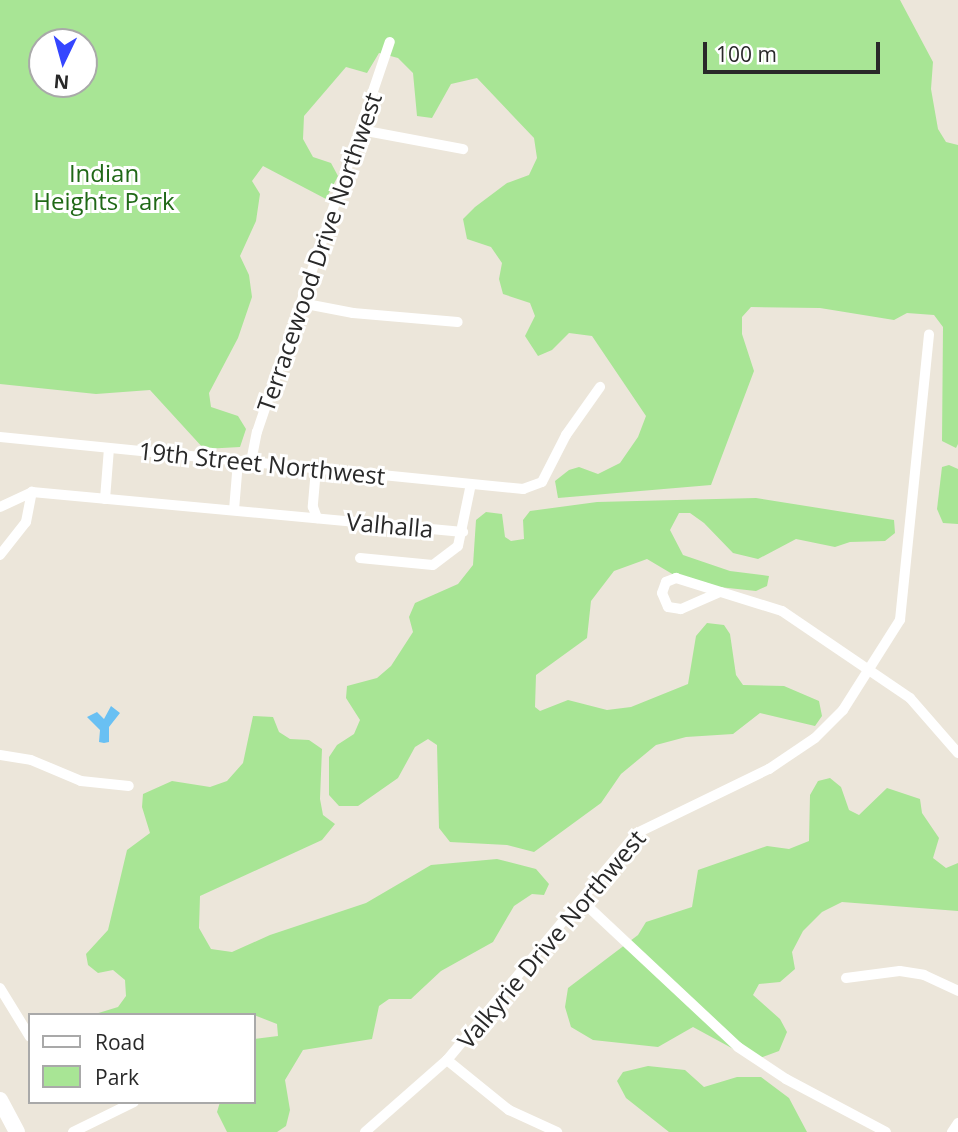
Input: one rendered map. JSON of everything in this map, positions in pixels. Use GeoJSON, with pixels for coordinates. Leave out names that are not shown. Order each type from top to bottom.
{"type":"FeatureCollection","features":[{"type":"Feature","properties":{"kind":"main road"},"geometry":{"type":"LineString","coordinates":[[0,1100],[17,1132]]}},
{"type":"Feature","properties":{"kind":"street","name":"Terracewood Drive Northwest"},"geometry":{"type":"LineString","coordinates":[[251,463],[301,303],[390,42]]}},
{"type":"Feature","properties":{"kind":"street"},"geometry":{"type":"LineString","coordinates":[[360,130],[463,149]]}},
{"type":"Feature","properties":{"kind":"street"},"geometry":{"type":"LineString","coordinates":[[301,303],[353,313],[458,322]]}},
{"type":"Feature","properties":{"kind":"street","name":"Valkyrie Drive Northwest"},"geometry":{"type":"LineString","coordinates":[[365,1132],[447,1060],[637,833],[769,769],[815,738],[870,671],[895,632],[903,608],[929,334]]}},
{"type":"Feature","properties":{"kind":"street","name":"19th Street Northwest"},"geometry":{"type":"LineString","coordinates":[[0,437],[523,489],[542,482],[566,435],[600,387]]}},
{"type":"Feature","properties":{"kind":"street"},"geometry":{"type":"LineString","coordinates":[[105,499],[109,448]]}},
{"type":"Feature","properties":{"kind":"street"},"geometry":{"type":"LineString","coordinates":[[234,510],[238,461]]}},
{"type":"Feature","properties":{"kind":"street","name":"Valhalla"},"geometry":{"type":"LineString","coordinates":[[316,469],[313,507],[317,518]]}},
{"type":"Feature","properties":{"kind":"street","name":"Valhalla"},"geometry":{"type":"LineString","coordinates":[[360,558],[433,565],[458,546],[471,484]]}},
{"type":"Feature","properties":{"kind":"street"},"geometry":{"type":"LineString","coordinates":[[0,507],[32,492]]}},
{"type":"Feature","properties":{"kind":"street"},"geometry":{"type":"LineString","coordinates":[[0,555],[26,522],[32,492]]}},
{"type":"Feature","properties":{"kind":"street","name":"Valhalla"},"geometry":{"type":"LineString","coordinates":[[32,492],[463,532]]}},
{"type":"Feature","properties":{"kind":"street"},"geometry":{"type":"LineString","coordinates":[[720,592],[681,609],[668,607],[662,593],[666,582],[676,578],[782,611],[916,704],[958,753]]}},
{"type":"Feature","properties":{"kind":"street"},"geometry":{"type":"LineString","coordinates":[[0,755],[31,760],[81,781],[129,786]]}},
{"type":"Feature","properties":{"kind":"street"},"geometry":{"type":"LineString","coordinates":[[581,900],[738,1046],[786,1079],[886,1132]]}},
{"type":"Feature","properties":{"kind":"street"},"geometry":{"type":"LineString","coordinates":[[846,978],[900,971],[925,975],[958,991]]}},
{"type":"Feature","properties":{"kind":"street"},"geometry":{"type":"LineString","coordinates":[[0,988],[28,1034]]}},
{"type":"Feature","properties":{"kind":"street"},"geometry":{"type":"LineString","coordinates":[[447,1060],[509,1110],[557,1132]]}},
{"type":"Feature","properties":{"kind":"street"},"geometry":{"type":"LineString","coordinates":[[73,1132],[130,1104]]}},
{"type":"Feature","properties":{"kind":"street"},"geometry":{"type":"LineString","coordinates":[[952,1132],[958,1123]]}},
{"type":"Feature","properties":{"kind":"green space","name":"Indian Heights Park"},"geometry":{"type":"Polygon","coordinates":[[[0,0],[900,0],[933,62],[931,89],[938,129],[946,142],[958,145],[956,448],[942,441],[943,327],[934,315],[907,313],[894,320],[820,308],[751,307],[742,317],[742,334],[754,371],[711,485],[558,498],[555,481],[569,470],[579,467],[598,474],[620,463],[638,437],[646,416],[592,336],[569,333],[552,350],[538,356],[525,336],[535,316],[530,303],[503,294],[499,279],[502,263],[491,247],[467,239],[463,219],[507,183],[529,175],[537,158],[534,138],[477,78],[451,84],[432,118],[417,116],[413,73],[398,58],[379,53],[367,73],[346,67],[304,116],[303,139],[313,157],[331,163],[338,176],[326,199],[263,166],[252,181],[260,194],[256,221],[240,256],[249,275],[252,297],[238,338],[209,393],[211,407],[238,416],[246,429],[240,447],[204,449],[150,390],[96,394],[0,384],[0,0]]]}},
{"type":"Feature","properties":{"kind":"green space"},"geometry":{"type":"Polygon","coordinates":[[[949,465],[958,469],[958,524],[943,523],[937,509],[942,467],[949,465]]]}},
{"type":"Feature","properties":{"kind":"green space"},"geometry":{"type":"Polygon","coordinates":[[[756,498],[894,520],[895,533],[885,541],[850,542],[835,547],[796,539],[758,559],[733,553],[704,523],[690,513],[679,513],[670,530],[683,555],[730,571],[769,576],[767,586],[756,591],[719,587],[674,575],[647,559],[614,571],[591,601],[587,638],[536,675],[535,707],[540,711],[568,700],[607,710],[631,707],[688,684],[696,636],[707,623],[724,625],[730,634],[736,675],[743,685],[784,686],[819,701],[822,716],[815,726],[760,713],[733,734],[686,737],[656,745],[621,774],[601,803],[534,852],[507,845],[450,842],[439,828],[437,745],[428,739],[415,747],[398,778],[358,806],[339,806],[329,795],[329,757],[337,745],[354,734],[360,720],[346,698],[347,686],[377,678],[391,666],[413,632],[409,617],[415,603],[458,584],[473,565],[476,520],[486,512],[502,514],[505,537],[511,541],[524,539],[523,520],[530,511],[597,502],[756,498]]]}},
{"type":"Feature","properties":{"kind":"green space"},"geometry":{"type":"Polygon","coordinates":[[[253,716],[273,717],[279,732],[290,739],[309,740],[322,749],[320,799],[323,815],[335,824],[322,840],[200,896],[199,928],[211,949],[232,952],[270,935],[366,903],[431,865],[497,859],[536,869],[549,884],[544,895],[532,894],[514,906],[493,942],[441,971],[411,999],[389,999],[379,1006],[372,1039],[303,1050],[285,1080],[290,1110],[286,1126],[277,1132],[227,1132],[217,1112],[219,1104],[256,1104],[256,1039],[278,1036],[277,1024],[256,1016],[256,1013],[98,1013],[118,1007],[126,996],[125,980],[113,970],[98,973],[88,965],[86,954],[108,930],[127,850],[150,833],[142,807],[143,794],[172,781],[210,787],[227,781],[243,763],[253,716]]]}},
{"type":"Feature","properties":{"kind":"green space"},"geometry":{"type":"Polygon","coordinates":[[[830,778],[841,787],[849,810],[859,815],[887,788],[920,799],[922,813],[939,838],[933,858],[946,868],[958,863],[958,911],[842,902],[822,912],[803,931],[792,952],[795,969],[780,982],[759,984],[753,995],[780,1019],[787,1032],[779,1051],[760,1058],[739,1052],[693,1027],[658,1047],[593,1040],[571,1027],[565,1007],[568,988],[638,935],[646,922],[692,907],[698,870],[767,846],[789,849],[809,841],[810,795],[818,781],[830,778]]]}},
{"type":"Feature","properties":{"kind":"green space"},"geometry":{"type":"Polygon","coordinates":[[[648,1066],[685,1070],[704,1087],[737,1077],[761,1077],[789,1098],[807,1132],[669,1132],[626,1098],[617,1081],[623,1072],[648,1066]]]}},
{"type":"Feature","properties":{"kind":"water"},"geometry":{"type":"Polygon","coordinates":[[[111,706],[120,713],[109,727],[109,742],[99,742],[100,730],[87,717],[97,712],[104,719],[111,706]]]}}]}
